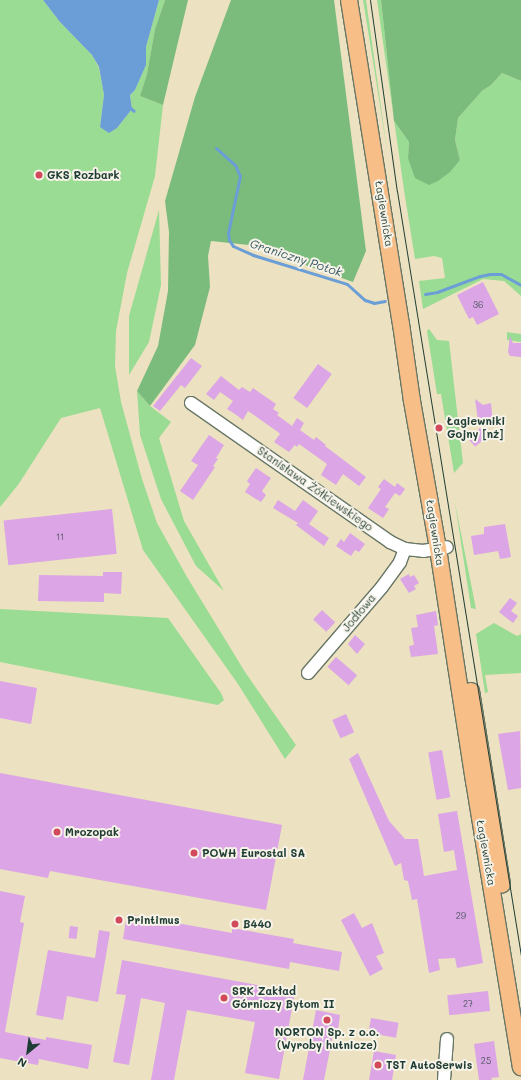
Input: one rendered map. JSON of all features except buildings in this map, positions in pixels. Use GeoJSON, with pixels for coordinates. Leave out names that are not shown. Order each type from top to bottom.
{"type":"FeatureCollection","features":[{"type":"Feature","properties":{"kind":"main road","name":"Łagiewnicka"},"geometry":{"type":"LineString","coordinates":[[349,0],[412,401],[443,548],[521,1002]]}},
{"type":"Feature","properties":{"kind":"main road","name":"Łagiewnicka"},"geometry":{"type":"LineString","coordinates":[[360,0],[412,322],[474,781],[521,1067]]}},
{"type":"Feature","properties":{"kind":"street","name":"Stanisława Żółkiewskiego"},"geometry":{"type":"LineString","coordinates":[[191,403],[390,542],[406,549],[423,551],[443,548]]}},
{"type":"Feature","properties":{"kind":"street","name":"Jodłowa"},"geometry":{"type":"LineString","coordinates":[[308,673],[382,587],[400,562],[406,549]]}},
{"type":"Feature","properties":{"kind":"street"},"geometry":{"type":"LineString","coordinates":[[444,1080],[447,1039]]}},
{"type":"Feature","properties":{"kind":"green space"},"geometry":{"type":"Polygon","coordinates":[[[0,0],[43,0],[60,22],[92,55],[99,68],[104,95],[100,127],[117,128],[132,109],[130,95],[135,90],[146,65],[146,47],[159,0],[165,0],[155,29],[147,74],[140,96],[163,105],[155,176],[127,273],[116,331],[115,366],[121,402],[142,479],[157,523],[187,577],[245,672],[296,745],[285,759],[238,684],[143,550],[100,408],[61,418],[18,485],[0,507],[0,0]]]}},
{"type":"Feature","properties":{"kind":"green space"},"geometry":{"type":"Polygon","coordinates":[[[165,0],[188,0],[163,105],[140,96],[147,74],[155,29],[165,0]]]}},
{"type":"Feature","properties":{"kind":"green space"},"geometry":{"type":"Polygon","coordinates":[[[231,0],[334,0],[366,251],[353,282],[249,245],[211,241],[208,256],[210,287],[195,345],[150,406],[137,391],[158,346],[168,291],[169,232],[165,201],[195,97],[231,0]]]}},
{"type":"Feature","properties":{"kind":"green space"},"geometry":{"type":"Polygon","coordinates":[[[363,0],[366,0],[387,150],[372,55],[363,0]]]}},
{"type":"Feature","properties":{"kind":"green space"},"geometry":{"type":"Polygon","coordinates":[[[377,0],[381,0],[393,115],[377,0]]]}},
{"type":"Feature","properties":{"kind":"green space"},"geometry":{"type":"Polygon","coordinates":[[[381,0],[521,0],[521,81],[502,73],[491,85],[482,91],[458,118],[455,140],[460,160],[450,172],[438,181],[429,185],[415,178],[408,158],[409,142],[394,121],[381,0]]]}},
{"type":"Feature","properties":{"kind":"green space"},"geometry":{"type":"Polygon","coordinates":[[[502,73],[521,81],[521,296],[504,281],[483,279],[423,309],[419,281],[445,278],[442,258],[434,256],[415,259],[394,121],[409,142],[408,158],[460,160],[455,140],[458,118],[482,91],[491,85],[502,73]]]}},
{"type":"Feature","properties":{"kind":"green space"},"geometry":{"type":"Polygon","coordinates":[[[159,210],[161,285],[149,342],[129,375],[129,316],[159,210]]]}},
{"type":"Feature","properties":{"kind":"green space"},"geometry":{"type":"Polygon","coordinates":[[[429,329],[437,340],[449,341],[463,463],[454,473],[441,394],[437,394],[427,331],[429,329]]]}},
{"type":"Feature","properties":{"kind":"green space"},"geometry":{"type":"Polygon","coordinates":[[[507,332],[521,334],[521,342],[507,340],[507,332]]]}},
{"type":"Feature","properties":{"kind":"green space"},"geometry":{"type":"Polygon","coordinates":[[[137,391],[150,406],[171,422],[159,438],[184,521],[224,591],[196,566],[161,499],[140,435],[137,391]]]}},
{"type":"Feature","properties":{"kind":"green space"},"geometry":{"type":"Polygon","coordinates":[[[455,501],[476,609],[471,608],[455,501]]]}},
{"type":"Feature","properties":{"kind":"green space"},"geometry":{"type":"Polygon","coordinates":[[[0,609],[168,618],[221,693],[224,700],[218,705],[0,662],[0,609]]]}},
{"type":"Feature","properties":{"kind":"green space"},"geometry":{"type":"Polygon","coordinates":[[[494,623],[517,636],[521,634],[521,673],[485,675],[488,692],[485,693],[476,634],[494,623]]]}},
{"type":"Feature","properties":{"kind":"water"},"geometry":{"type":"Polygon","coordinates":[[[43,0],[159,0],[146,47],[146,65],[135,90],[130,95],[132,109],[117,128],[109,133],[100,127],[104,95],[99,67],[92,55],[60,22],[43,0]]]}},
{"type":"Feature","properties":{"kind":"waterway","name":"Graniczny Potok"},"geometry":{"type":"LineString","coordinates":[[129,107],[134,111]]}},
{"type":"Feature","properties":{"kind":"waterway","name":"Graniczny Potok"},"geometry":{"type":"LineString","coordinates":[[216,148],[235,165],[240,176],[228,233],[229,240],[233,246],[253,255],[347,284],[365,300],[374,303],[385,301]]}},
{"type":"Feature","properties":{"kind":"waterway","name":"Graniczny Potok"},"geometry":{"type":"LineString","coordinates":[[425,294],[437,292],[480,276],[490,274],[501,274],[521,285]]}},
{"type":"Feature","properties":{"kind":"tram line"},"geometry":{"type":"LineString","coordinates":[[370,0],[397,191],[521,956]]}},
{"type":"Feature","properties":{"kind":"place","name":"GKS Rozbark"},"geometry":{"type":"Point","coordinates":[39,175]}},
{"type":"Feature","properties":{"kind":"place","name":"Łagiewniki Gojny [nż]"},"geometry":{"type":"Point","coordinates":[439,428]}},
{"type":"Feature","properties":{"kind":"place","name":"Mrozopak"},"geometry":{"type":"Point","coordinates":[57,832]}},
{"type":"Feature","properties":{"kind":"place","name":"POWH Eurostal SA"},"geometry":{"type":"Point","coordinates":[194,853]}},
{"type":"Feature","properties":{"kind":"place","name":"Printimus"},"geometry":{"type":"Point","coordinates":[119,920]}},
{"type":"Feature","properties":{"kind":"place","name":"B440"},"geometry":{"type":"Point","coordinates":[235,924]}},
{"type":"Feature","properties":{"kind":"place","name":"SRK Zakład Górniczy Bytom II"},"geometry":{"type":"Point","coordinates":[224,998]}},
{"type":"Feature","properties":{"kind":"place","name":"NORTON Sp. z o.o. (Wyroby hutnicze)"},"geometry":{"type":"Point","coordinates":[327,1020]}},
{"type":"Feature","properties":{"kind":"place","name":"TST AutoSerwis"},"geometry":{"type":"Point","coordinates":[378,1065]}}]}
